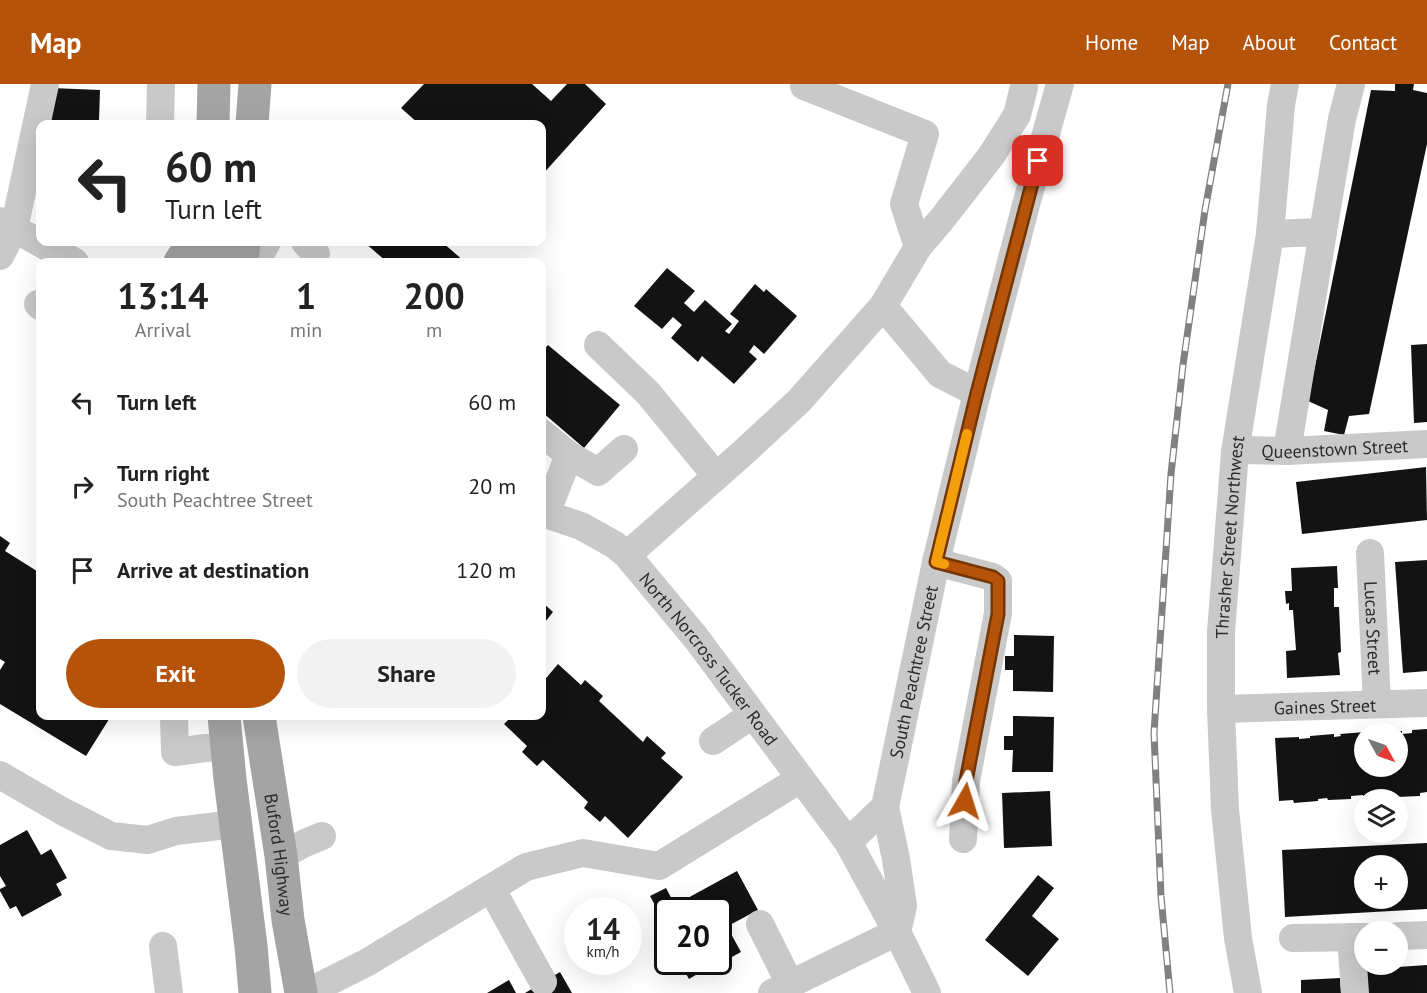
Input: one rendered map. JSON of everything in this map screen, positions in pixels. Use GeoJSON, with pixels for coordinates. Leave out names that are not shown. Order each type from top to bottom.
{"type":"FeatureCollection","features":[{"type":"Feature","properties":{"kind":"main road"},"geometry":{"type":"LineString","coordinates":[[213,120],[214,84]]}},
{"type":"Feature","properties":{"kind":"main road"},"geometry":{"type":"LineString","coordinates":[[252,120],[255,84]]}},
{"type":"Feature","properties":{"kind":"main road","name":"Buford Highway"},"geometry":{"type":"LineString","coordinates":[[262,720],[288,920],[301,993]]}},
{"type":"Feature","properties":{"kind":"main road"},"geometry":{"type":"LineString","coordinates":[[226,731],[255,993]]}},
{"type":"Feature","properties":{"kind":"street"},"geometry":{"type":"LineString","coordinates":[[41,120],[45,84]]}},
{"type":"Feature","properties":{"kind":"street"},"geometry":{"type":"LineString","coordinates":[[160,120],[161,84]]}},
{"type":"Feature","properties":{"kind":"street","name":"Thrasher Street Northwest"},"geometry":{"type":"LineString","coordinates":[[1248,993],[1238,938],[1225,809],[1221,632],[1240,451],[1270,234],[1281,105],[1285,84]]}},
{"type":"Feature","properties":{"kind":"street"},"geometry":{"type":"LineString","coordinates":[[1287,451],[1342,119],[1351,84]]}},
{"type":"Feature","properties":{"kind":"street"},"geometry":{"type":"LineString","coordinates":[[804,86],[925,134],[904,204],[918,247]]}},
{"type":"Feature","properties":{"kind":"street"},"geometry":{"type":"LineString","coordinates":[[627,555],[800,401],[883,306],[918,247],[991,156],[1017,115],[1019,86],[1058,92]]}},
{"type":"Feature","properties":{"kind":"street","name":"South Peachtree Street"},"geometry":{"type":"LineString","coordinates":[[897,932],[903,906],[885,807],[936,562],[977,393],[1058,92]]}},
{"type":"Feature","properties":{"kind":"street"},"geometry":{"type":"LineString","coordinates":[[0,256],[7,225],[32,189],[36,157]]}},
{"type":"Feature","properties":{"kind":"street"},"geometry":{"type":"LineString","coordinates":[[7,225],[36,241]]}},
{"type":"Feature","properties":{"kind":"street"},"geometry":{"type":"LineString","coordinates":[[1270,234],[1323,232]]}},
{"type":"Feature","properties":{"kind":"street"},"geometry":{"type":"LineString","coordinates":[[46,246],[68,258]]}},
{"type":"Feature","properties":{"kind":"street"},"geometry":{"type":"LineString","coordinates":[[883,306],[940,374],[977,393]]}},
{"type":"Feature","properties":{"kind":"street"},"geometry":{"type":"LineString","coordinates":[[598,345],[648,393],[716,476]]}},
{"type":"Feature","properties":{"kind":"street"},"geometry":{"type":"LineString","coordinates":[[546,436],[569,455],[598,472],[624,449]]}},
{"type":"Feature","properties":{"kind":"street","name":"Queenstown Street"},"geometry":{"type":"LineString","coordinates":[[1240,451],[1427,444]]}},
{"type":"Feature","properties":{"kind":"street"},"geometry":{"type":"LineString","coordinates":[[546,509],[569,455]]}},
{"type":"Feature","properties":{"kind":"street","name":"North Norcross Tucker Road"},"geometry":{"type":"LineString","coordinates":[[546,515],[581,526],[615,545],[627,555],[696,638],[848,842]]}},
{"type":"Feature","properties":{"kind":"street","name":"Lucas Street"},"geometry":{"type":"LineString","coordinates":[[1370,553],[1377,704]]}},
{"type":"Feature","properties":{"kind":"street"},"geometry":{"type":"LineString","coordinates":[[936,562],[984,574],[998,581],[998,614],[966,781],[963,839]]}},
{"type":"Feature","properties":{"kind":"street","name":"Gaines Street"},"geometry":{"type":"LineString","coordinates":[[1221,709],[1427,703]]}},
{"type":"Feature","properties":{"kind":"street"},"geometry":{"type":"LineString","coordinates":[[712,741],[753,715]]}},
{"type":"Feature","properties":{"kind":"street"},"geometry":{"type":"LineString","coordinates":[[174,720],[175,752],[206,748],[226,731]]}},
{"type":"Feature","properties":{"kind":"street"},"geometry":{"type":"LineString","coordinates":[[0,775],[111,836],[148,840],[176,831],[235,824]]}},
{"type":"Feature","properties":{"kind":"street"},"geometry":{"type":"LineString","coordinates":[[306,993],[366,963],[526,867],[583,853],[659,866],[800,778]]}},
{"type":"Feature","properties":{"kind":"street"},"geometry":{"type":"LineString","coordinates":[[885,807],[848,842],[927,993]]}},
{"type":"Feature","properties":{"kind":"street"},"geometry":{"type":"LineString","coordinates":[[281,856],[322,836]]}},
{"type":"Feature","properties":{"kind":"street"},"geometry":{"type":"LineString","coordinates":[[491,888],[543,982]]}},
{"type":"Feature","properties":{"kind":"street"},"geometry":{"type":"LineString","coordinates":[[760,924],[781,988],[897,932]]}},
{"type":"Feature","properties":{"kind":"street"},"geometry":{"type":"LineString","coordinates":[[1408,936],[1427,935]]}},
{"type":"Feature","properties":{"kind":"street"},"geometry":{"type":"LineString","coordinates":[[1293,938],[1354,937]]}},
{"type":"Feature","properties":{"kind":"street"},"geometry":{"type":"LineString","coordinates":[[163,946],[169,993]]}},
{"type":"Feature","properties":{"kind":"street"},"geometry":{"type":"LineString","coordinates":[[1355,993],[1356,975]]}},
{"type":"Feature","properties":{"kind":"building"},"geometry":{"type":"Polygon","coordinates":[[[424,84],[532,84],[551,101],[567,84],[585,84],[606,104],[546,171],[546,120],[414,120],[401,108],[424,84]]]}},
{"type":"Feature","properties":{"kind":"building"},"geometry":{"type":"Polygon","coordinates":[[[1395,84],[1414,84],[1413,90],[1427,93],[1427,144],[1369,414],[1349,416],[1344,435],[1324,431],[1328,410],[1308,401],[1371,90],[1395,91],[1395,84]]]}},
{"type":"Feature","properties":{"kind":"building"},"geometry":{"type":"Polygon","coordinates":[[[52,88],[100,90],[99,120],[50,120],[52,88]]]}},
{"type":"Feature","properties":{"kind":"building"},"geometry":{"type":"Polygon","coordinates":[[[369,246],[447,246],[460,258],[382,258],[369,246]]]}},
{"type":"Feature","properties":{"kind":"building"},"geometry":{"type":"Polygon","coordinates":[[[667,268],[695,291],[684,303],[694,312],[705,300],[732,324],[725,331],[729,334],[739,321],[730,314],[755,284],[764,292],[766,289],[797,316],[764,354],[754,345],[749,352],[757,359],[734,384],[702,356],[698,362],[671,338],[682,325],[673,317],[662,329],[634,306],[667,268]]]}},
{"type":"Feature","properties":{"kind":"building"},"geometry":{"type":"Polygon","coordinates":[[[1427,344],[1427,422],[1414,423],[1411,345],[1427,344]]]}},
{"type":"Feature","properties":{"kind":"building"},"geometry":{"type":"Polygon","coordinates":[[[548,345],[620,405],[584,448],[546,415],[546,347],[548,345]]]}},
{"type":"Feature","properties":{"kind":"building"},"geometry":{"type":"Polygon","coordinates":[[[1426,467],[1427,520],[1302,534],[1296,482],[1426,467]]]}},
{"type":"Feature","properties":{"kind":"building"},"geometry":{"type":"Polygon","coordinates":[[[0,536],[10,543],[5,551],[36,570],[36,720],[108,720],[86,756],[0,704],[0,670],[5,662],[0,659],[0,536]]]}},
{"type":"Feature","properties":{"kind":"building"},"geometry":{"type":"Polygon","coordinates":[[[1427,560],[1427,671],[1403,673],[1395,562],[1427,560]]]}},
{"type":"Feature","properties":{"kind":"building"},"geometry":{"type":"Polygon","coordinates":[[[1337,566],[1338,588],[1334,588],[1334,607],[1339,607],[1340,675],[1287,678],[1286,651],[1296,650],[1293,610],[1289,610],[1289,603],[1286,604],[1285,591],[1292,591],[1291,568],[1337,566]]]}},
{"type":"Feature","properties":{"kind":"building"},"geometry":{"type":"Polygon","coordinates":[[[546,606],[553,612],[546,621],[546,606]]]}},
{"type":"Feature","properties":{"kind":"building"},"geometry":{"type":"Polygon","coordinates":[[[1014,635],[1054,636],[1053,692],[1013,691],[1013,670],[1005,670],[1005,656],[1014,656],[1014,635]]]}},
{"type":"Feature","properties":{"kind":"building"},"geometry":{"type":"Polygon","coordinates":[[[558,664],[581,685],[585,680],[603,696],[599,701],[643,742],[647,736],[666,753],[661,758],[683,777],[628,838],[605,816],[600,822],[584,808],[588,802],[543,760],[537,766],[522,752],[527,746],[504,724],[508,720],[546,720],[546,678],[558,664]]]}},
{"type":"Feature","properties":{"kind":"building"},"geometry":{"type":"Polygon","coordinates":[[[1013,716],[1054,717],[1053,772],[1012,772],[1013,750],[1004,750],[1004,736],[1013,736],[1013,716]]]}},
{"type":"Feature","properties":{"kind":"building"},"geometry":{"type":"Polygon","coordinates":[[[1427,729],[1427,792],[1420,793],[1420,796],[1408,797],[1408,789],[1354,789],[1354,796],[1351,796],[1351,799],[1328,800],[1327,798],[1294,803],[1293,800],[1279,801],[1275,738],[1299,737],[1299,739],[1334,734],[1334,737],[1354,733],[1354,777],[1408,777],[1408,733],[1412,733],[1412,730],[1427,729]]]}},
{"type":"Feature","properties":{"kind":"building"},"geometry":{"type":"Polygon","coordinates":[[[1050,791],[1052,846],[1004,848],[1002,793],[1050,791]]]}},
{"type":"Feature","properties":{"kind":"building"},"geometry":{"type":"Polygon","coordinates":[[[27,830],[41,855],[51,849],[67,878],[56,884],[62,895],[22,917],[16,906],[10,909],[0,891],[6,886],[0,876],[0,845],[27,830]]]}},
{"type":"Feature","properties":{"kind":"building"},"geometry":{"type":"Polygon","coordinates":[[[1427,843],[1427,909],[1285,917],[1282,850],[1427,843]]]}},
{"type":"Feature","properties":{"kind":"building"},"geometry":{"type":"Polygon","coordinates":[[[737,871],[758,910],[732,924],[732,897],[690,897],[737,871]]]}},
{"type":"Feature","properties":{"kind":"building"},"geometry":{"type":"Polygon","coordinates":[[[1038,875],[1054,888],[1032,916],[1059,939],[1028,976],[985,940],[1038,875]]]}},
{"type":"Feature","properties":{"kind":"building"},"geometry":{"type":"Polygon","coordinates":[[[666,888],[671,897],[654,897],[654,903],[650,896],[666,888]]]}},
{"type":"Feature","properties":{"kind":"building"},"geometry":{"type":"Polygon","coordinates":[[[732,936],[741,952],[732,957],[732,936]]]}},
{"type":"Feature","properties":{"kind":"building"},"geometry":{"type":"Polygon","coordinates":[[[1427,965],[1427,993],[1357,993],[1355,975],[1408,975],[1408,966],[1427,965]]]}},
{"type":"Feature","properties":{"kind":"building"},"geometry":{"type":"Polygon","coordinates":[[[560,972],[572,993],[525,993],[560,972]]]}},
{"type":"Feature","properties":{"kind":"building"},"geometry":{"type":"Polygon","coordinates":[[[1340,978],[1341,993],[1301,993],[1301,980],[1340,978]]]}},
{"type":"Feature","properties":{"kind":"building"},"geometry":{"type":"Polygon","coordinates":[[[509,980],[516,993],[487,993],[509,980]]]}},
{"type":"Feature","properties":{"kind":"railway"},"geometry":{"type":"LineString","coordinates":[[1170,993],[1161,896],[1154,733],[1171,474],[1183,365],[1205,210],[1228,84]]}},
{"type":"Feature","properties":{"kind":"slow traffic"},"geometry":{"type":"LineString","coordinates":[[944,564],[936,562],[967,434]]}},
{"type":"Feature","properties":{"kind":"route"},"geometry":{"type":"LineString","coordinates":[[965,801],[966,781],[998,614],[998,581],[993,577],[968,569],[936,562],[977,393],[1038,161]]}}]}
